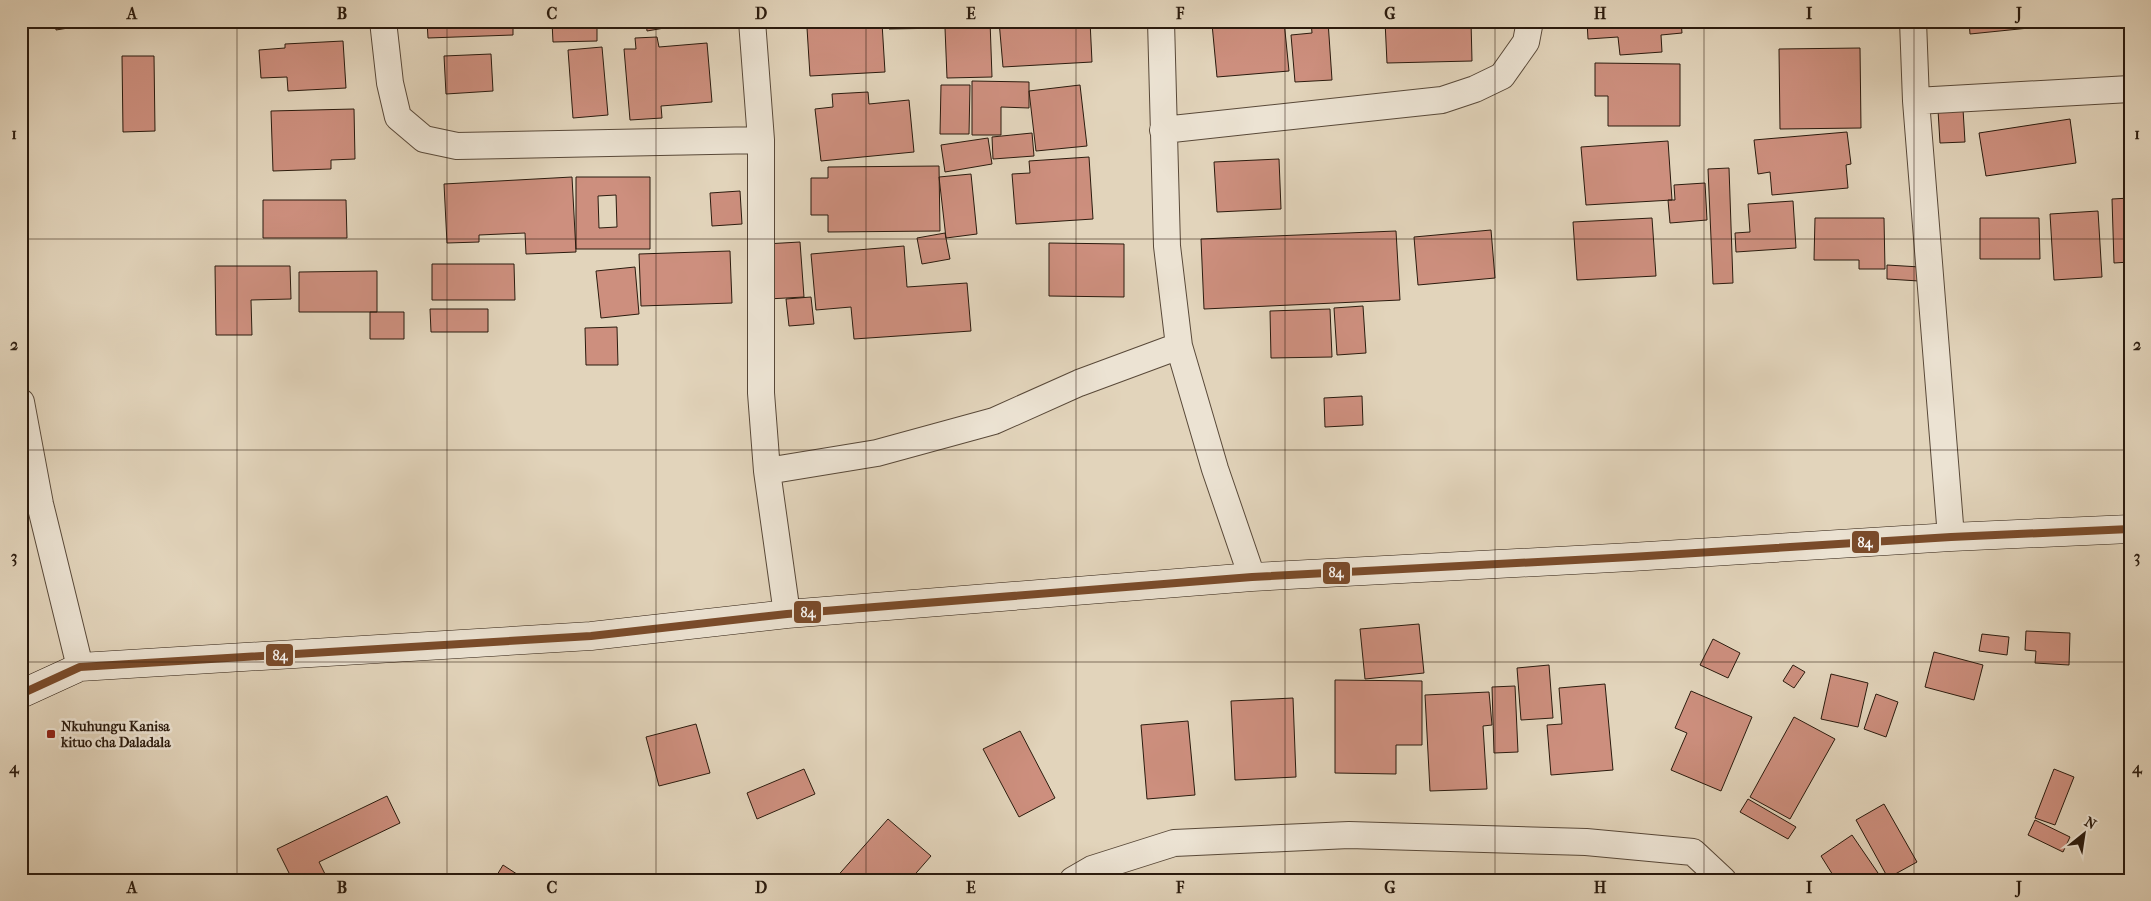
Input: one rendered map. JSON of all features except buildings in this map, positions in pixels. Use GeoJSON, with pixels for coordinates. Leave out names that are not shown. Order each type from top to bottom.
{"type":"FeatureCollection","features":[{"type":"Feature","properties":{"kind":"street"},"geometry":{"type":"LineString","coordinates":[[384,21],[390,83],[398,117],[424,139],[457,146],[761,140]]}},
{"type":"Feature","properties":{"kind":"street"},"geometry":{"type":"LineString","coordinates":[[752,21],[761,140],[760,393],[767,471],[788,614]]}},
{"type":"Feature","properties":{"kind":"street"},"geometry":{"type":"LineString","coordinates":[[1161,21],[1167,246],[1179,346],[1214,469],[1252,577]]}},
{"type":"Feature","properties":{"kind":"street"},"geometry":{"type":"LineString","coordinates":[[1164,130],[1442,100],[1475,89],[1502,76],[1526,42],[1530,21]]}},
{"type":"Feature","properties":{"kind":"street"},"geometry":{"type":"LineString","coordinates":[[1913,21],[1916,101],[1951,537]]}},
{"type":"Feature","properties":{"kind":"street"},"geometry":{"type":"LineString","coordinates":[[1916,101],[2130,89]]}},
{"type":"Feature","properties":{"kind":"street"},"geometry":{"type":"LineString","coordinates":[[767,471],[878,453],[994,421],[1079,383],[1179,346]]}},
{"type":"Feature","properties":{"kind":"street"},"geometry":{"type":"LineString","coordinates":[[21,402],[40,504],[80,667]]}},
{"type":"Feature","properties":{"kind":"street"},"geometry":{"type":"LineString","coordinates":[[21,694],[80,667],[591,636],[788,614],[1252,577],[1631,557],[1951,537],[2130,529]]}},
{"type":"Feature","properties":{"kind":"street"},"geometry":{"type":"LineString","coordinates":[[1073,880],[1092,868],[1174,843],[1349,835],[1586,842],[1693,852],[1723,880]]}},
{"type":"Feature","properties":{"kind":"transit line","name":"84"},"geometry":{"type":"LineString","coordinates":[[21,694],[80,667],[591,636],[787,614],[1252,577],[1631,557],[1951,537],[2130,529]]}},
{"type":"Feature","properties":{"kind":"place","name":"Nkuhungu Kanisa kituo cha Daladala"},"geometry":{"type":"Point","coordinates":[51,734]}}]}
